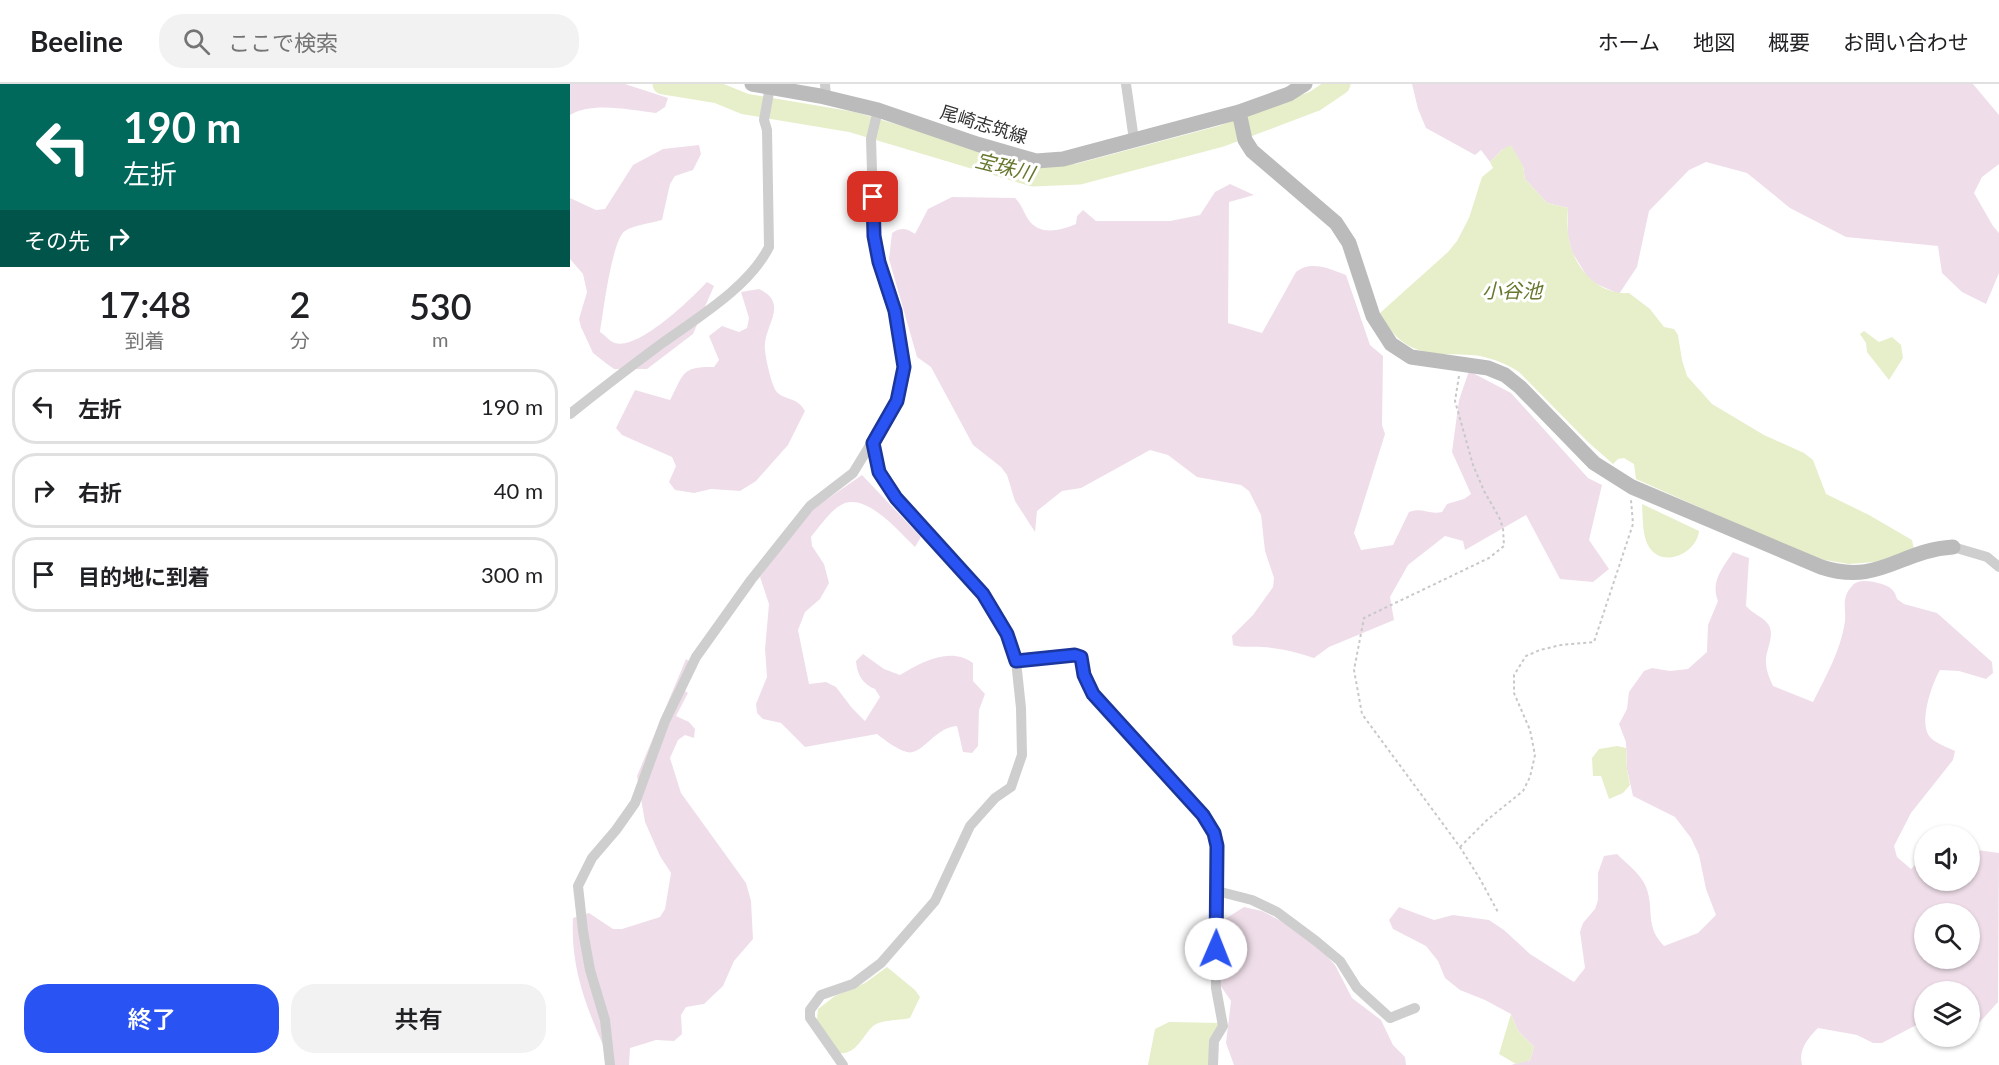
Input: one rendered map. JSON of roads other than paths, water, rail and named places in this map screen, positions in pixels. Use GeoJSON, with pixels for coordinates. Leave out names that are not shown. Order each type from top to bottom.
{"type":"FeatureCollection","features":[{"type":"Feature","properties":{"kind":"street","name":"尾崎志筑線"},"geometry":{"type":"LineString","coordinates":[[752,84],[770,93],[826,91],[877,114],[1036,161],[1063,159],[1239,115],[1289,94],[1305,84]]}},
{"type":"Feature","properties":{"kind":"street"},"geometry":{"type":"LineString","coordinates":[[1126,84],[1134,140]]}},
{"type":"Feature","properties":{"kind":"street"},"geometry":{"type":"LineString","coordinates":[[570,414],[712,306],[762,262],[769,247],[767,130],[764,120],[770,93]]}},
{"type":"Feature","properties":{"kind":"street"},"geometry":{"type":"LineString","coordinates":[[610,1065],[605,1020],[590,970],[578,886],[592,858],[616,830],[635,802],[665,721],[696,657],[751,580],[810,506],[853,474],[897,401],[904,367],[895,311],[879,262],[874,236],[872,139],[877,114]]}},
{"type":"Feature","properties":{"kind":"street"},"geometry":{"type":"LineString","coordinates":[[1239,115],[1245,140],[1252,151],[1335,223],[1349,243],[1372,316],[1391,344],[1411,357],[1488,368],[1505,375],[1520,387],[1594,464],[1616,478],[1807,562],[1841,572],[1860,573],[1875,571],[1928,551],[1953,547],[1987,557],[1999,567]]}},
{"type":"Feature","properties":{"kind":"street"},"geometry":{"type":"LineString","coordinates":[[843,1065],[810,1018],[810,1010],[821,995],[853,984],[880,963],[934,901],[970,826],[994,798],[1011,787],[1022,755],[1021,708],[1016,661],[1007,634],[983,594],[896,498],[879,472],[873,443]]}},
{"type":"Feature","properties":{"kind":"street"},"geometry":{"type":"LineString","coordinates":[[1016,661],[1075,655],[1081,657],[1084,675],[1093,694],[1203,815],[1214,833],[1217,846],[1216,988],[1223,1026],[1214,1041],[1213,1065]]}},
{"type":"Feature","properties":{"kind":"street"},"geometry":{"type":"LineString","coordinates":[[1217,891],[1252,900],[1277,912],[1301,929],[1340,961],[1357,988],[1390,1018],[1415,1008]]}},
{"type":"Feature","properties":{"kind":"water","name":"小谷池"},"geometry":{"type":"Polygon","coordinates":[[[1511,145],[1523,166],[1525,179],[1547,203],[1568,208],[1569,240],[1581,268],[1602,287],[1619,293],[1629,293],[1650,309],[1664,327],[1674,329],[1678,335],[1687,376],[1712,404],[1764,435],[1804,453],[1813,460],[1826,494],[1912,540],[1914,549],[1875,562],[1849,564],[1813,558],[1636,479],[1634,464],[1624,458],[1618,459],[1613,464],[1519,372],[1510,367],[1480,356],[1421,351],[1396,336],[1380,313],[1448,252],[1457,241],[1469,218],[1482,177],[1493,168],[1490,162],[1503,149],[1511,145]]]}},
{"type":"Feature","properties":{"kind":"water"},"geometry":{"type":"Polygon","coordinates":[[[1864,331],[1879,342],[1892,337],[1901,345],[1903,358],[1889,380],[1867,352],[1866,343],[1860,334],[1864,331]]]}},
{"type":"Feature","properties":{"kind":"water"},"geometry":{"type":"Polygon","coordinates":[[[1642,504],[1699,531],[1692,546],[1678,556],[1662,557],[1655,554],[1645,538],[1642,504]]]}},
{"type":"Feature","properties":{"kind":"water"},"geometry":{"type":"Polygon","coordinates":[[[1617,746],[1626,748],[1630,785],[1623,793],[1609,799],[1601,776],[1593,776],[1592,758],[1599,749],[1617,746]]]}},
{"type":"Feature","properties":{"kind":"water"},"geometry":{"type":"Polygon","coordinates":[[[887,967],[915,990],[920,997],[910,1018],[875,1024],[854,1048],[845,1053],[839,1053],[817,1020],[818,1009],[835,996],[865,983],[887,967]]]}},
{"type":"Feature","properties":{"kind":"water"},"geometry":{"type":"Polygon","coordinates":[[[1511,1014],[1518,1031],[1534,1047],[1530,1060],[1516,1064],[1499,1054],[1511,1014]]]}},
{"type":"Feature","properties":{"kind":"water"},"geometry":{"type":"Polygon","coordinates":[[[1169,1022],[1222,1023],[1213,1065],[1148,1065],[1155,1029],[1169,1022]]]}},
{"type":"Feature","properties":{"kind":"waterway","name":"宝珠川"},"geometry":{"type":"LineString","coordinates":[[663,84],[718,93],[745,104],[852,122],[1033,176],[1079,174],[1222,136],[1315,101],[1340,84]]}}]}
